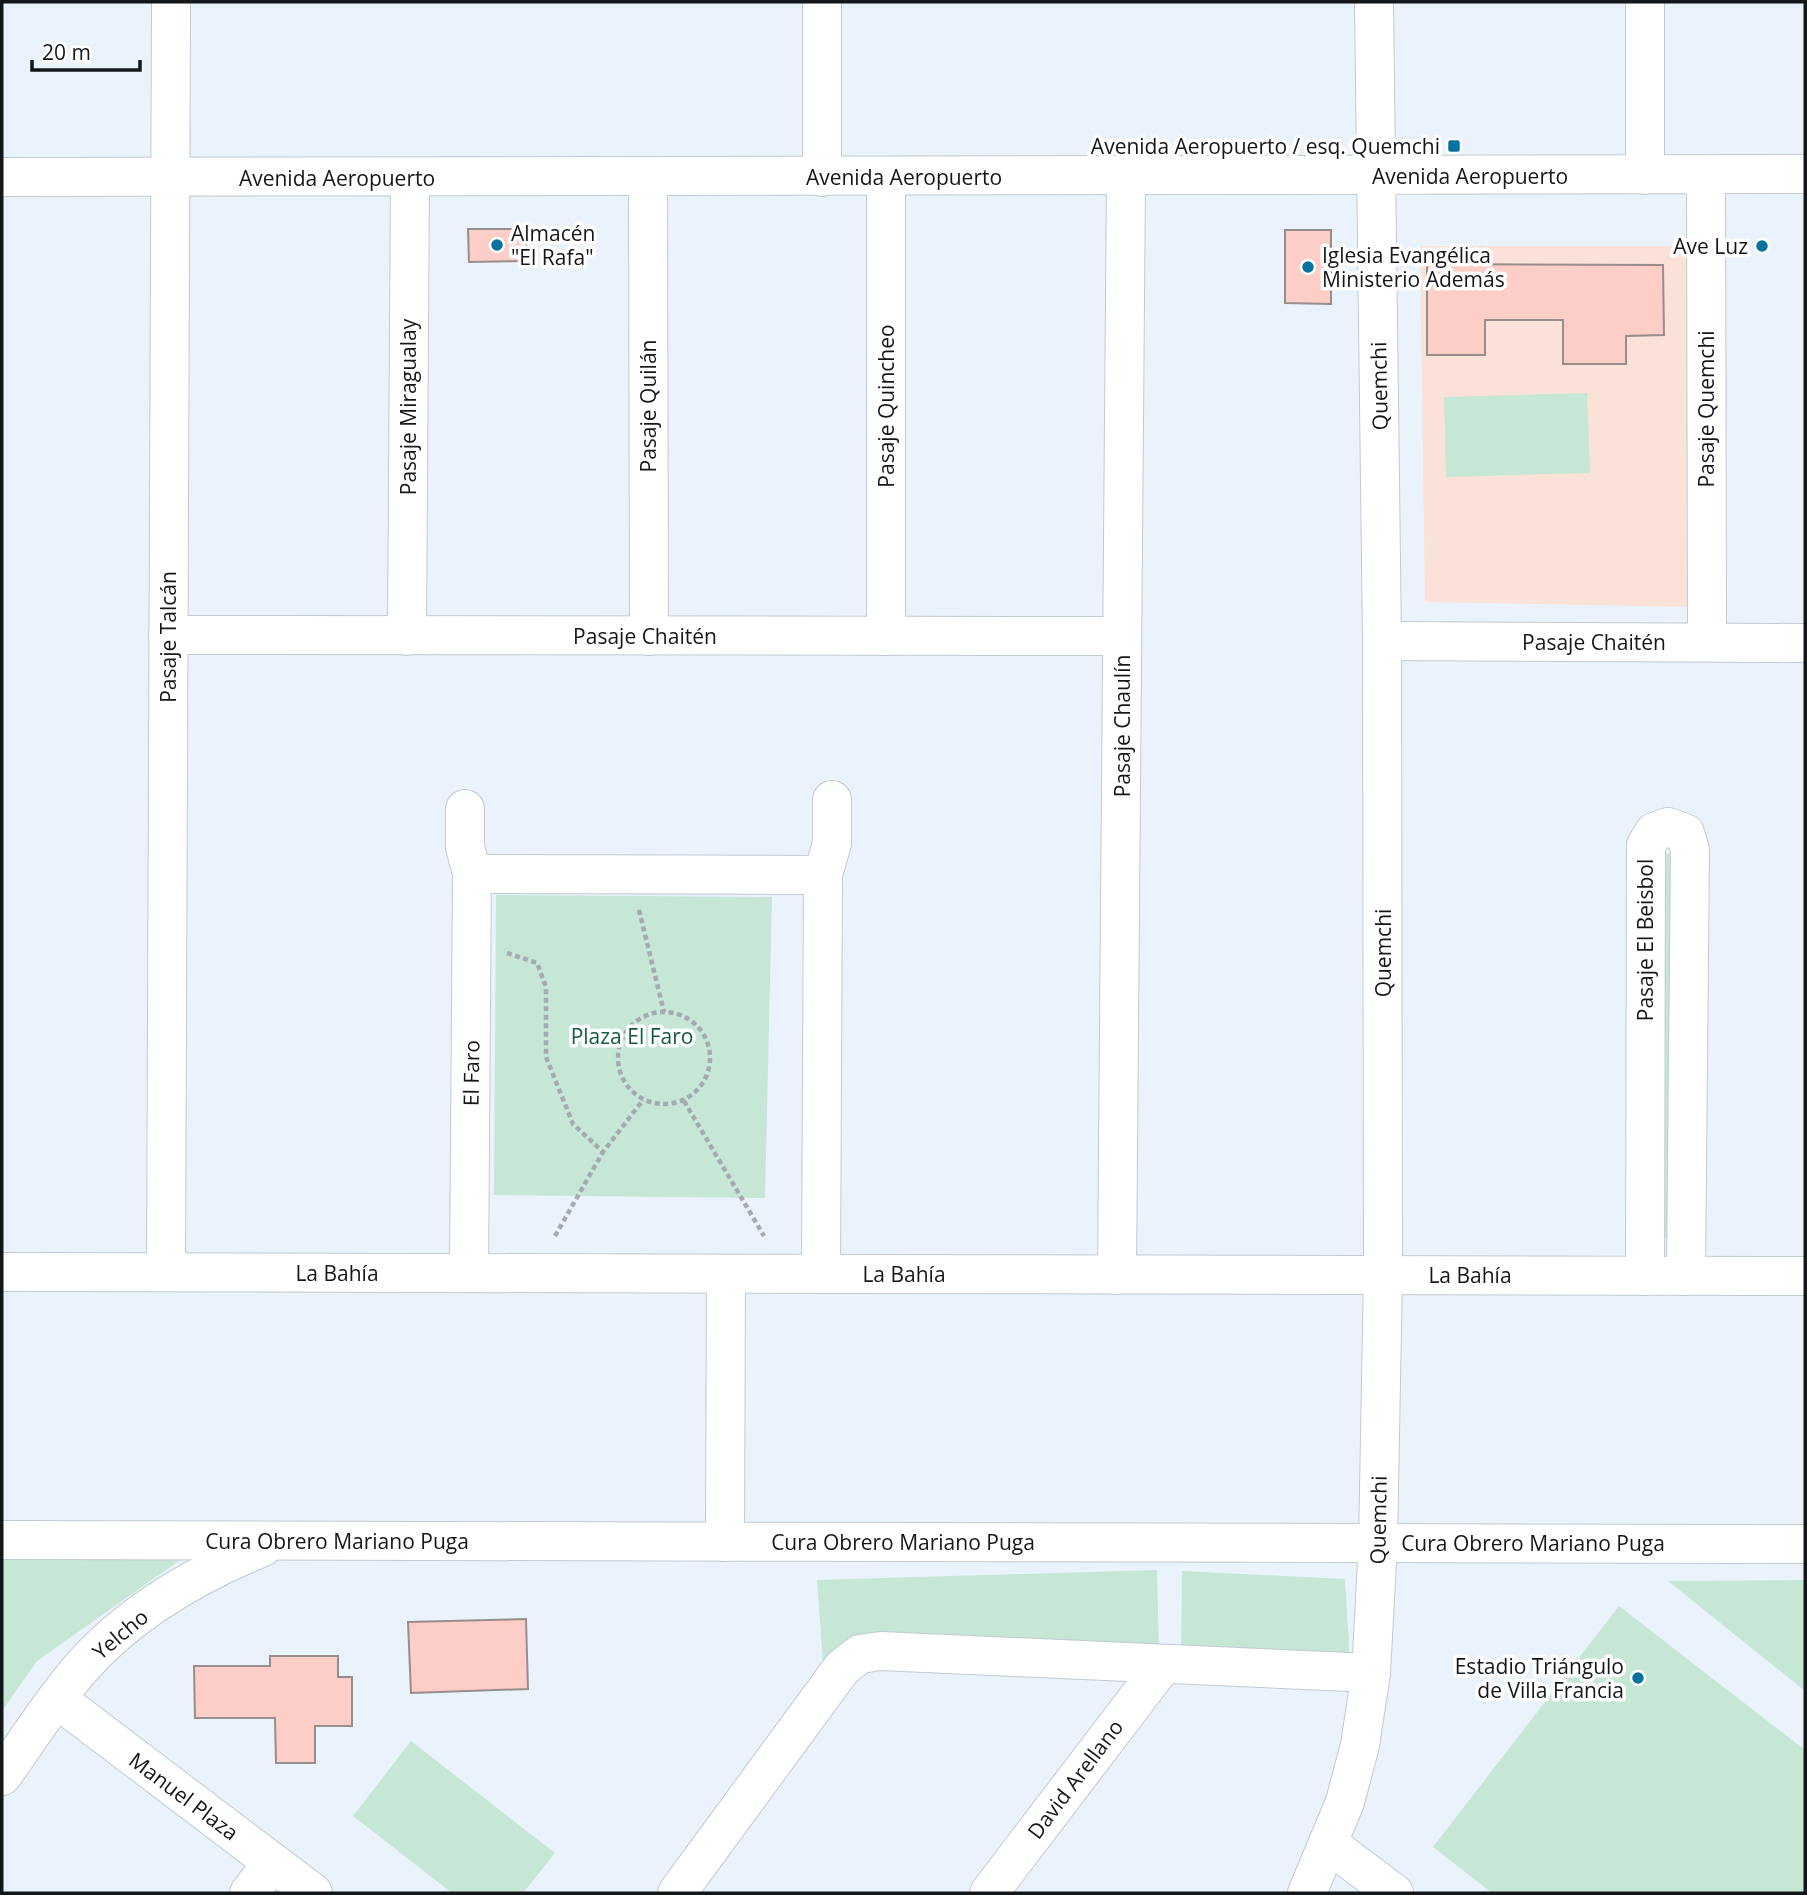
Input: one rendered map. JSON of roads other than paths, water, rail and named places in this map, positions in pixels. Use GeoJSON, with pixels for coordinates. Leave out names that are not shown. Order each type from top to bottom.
{"type":"FeatureCollection","features":[{"type":"Feature","properties":{"kind":"street","name":"Pasaje Talcán"},"geometry":{"type":"LineString","coordinates":[[166,1272],[171,2]]}},
{"type":"Feature","properties":{"kind":"street"},"geometry":{"type":"LineString","coordinates":[[822,2],[822,177]]}},
{"type":"Feature","properties":{"kind":"street","name":"Quemchi"},"geometry":{"type":"LineString","coordinates":[[1307,1893],[1330,1845],[1360,1745],[1371,1673],[1378,1543],[1383,1275],[1382,641],[1374,2]]}},
{"type":"Feature","properties":{"kind":"street"},"geometry":{"type":"LineString","coordinates":[[1645,2],[1645,175]]}},
{"type":"Feature","properties":{"kind":"street","name":"Avenida Aeropuerto"},"geometry":{"type":"LineString","coordinates":[[2,177],[1805,174]]}},
{"type":"Feature","properties":{"kind":"street","name":"Pasaje Quemchi"},"geometry":{"type":"LineString","coordinates":[[1706,175],[1707,642]]}},
{"type":"Feature","properties":{"kind":"street","name":"Pasaje Miragualay"},"geometry":{"type":"LineString","coordinates":[[407,636],[410,177]]}},
{"type":"Feature","properties":{"kind":"street","name":"Pasaje Quilán"},"geometry":{"type":"LineString","coordinates":[[648,177],[649,635]]}},
{"type":"Feature","properties":{"kind":"street","name":"Pasaje Quincheo"},"geometry":{"type":"LineString","coordinates":[[886,177],[886,636]]}},
{"type":"Feature","properties":{"kind":"street","name":"Pasaje Chaulín"},"geometry":{"type":"LineString","coordinates":[[1117,1275],[1126,177]]}},
{"type":"Feature","properties":{"kind":"street","name":"Pasaje Chaitén"},"geometry":{"type":"LineString","coordinates":[[168,635],[1122,636]]}},
{"type":"Feature","properties":{"kind":"street","name":"Pasaje Chaitén"},"geometry":{"type":"LineString","coordinates":[[1382,641],[1805,643]]}},
{"type":"Feature","properties":{"kind":"street"},"geometry":{"type":"LineString","coordinates":[[804,1274],[824,875],[832,843],[832,800]]}},
{"type":"Feature","properties":{"kind":"street","name":"El Faro"},"geometry":{"type":"LineString","coordinates":[[465,809],[465,846],[472,874],[469,1273]]}},
{"type":"Feature","properties":{"kind":"street","name":"Pasaje El Beisbol"},"geometry":{"type":"LineString","coordinates":[[1645,1276],[1646,845],[1654,832],[1668,827],[1685,833],[1690,850],[1686,1276]]}},
{"type":"Feature","properties":{"kind":"street"},"geometry":{"type":"LineString","coordinates":[[472,874],[824,875]]}},
{"type":"Feature","properties":{"kind":"street","name":"La Bahía"},"geometry":{"type":"LineString","coordinates":[[2,1272],[1805,1276]]}},
{"type":"Feature","properties":{"kind":"street"},"geometry":{"type":"LineString","coordinates":[[725,1542],[726,1274]]}},
{"type":"Feature","properties":{"kind":"street","name":"Cura Obrero Mariano Puga"},"geometry":{"type":"LineString","coordinates":[[2,1540],[1805,1544]]}},
{"type":"Feature","properties":{"kind":"street","name":"Yelcho"},"geometry":{"type":"LineString","coordinates":[[2,1776],[82,1667],[140,1615],[218,1566],[279,1540]]}},
{"type":"Feature","properties":{"kind":"street"},"geometry":{"type":"LineString","coordinates":[[677,1893],[842,1668],[860,1654],[881,1651],[1371,1673]]}},
{"type":"Feature","properties":{"kind":"street","name":"David Arellano"},"geometry":{"type":"LineString","coordinates":[[989,1893],[1162,1665]]}},
{"type":"Feature","properties":{"kind":"street","name":"Manuel Plaza"},"geometry":{"type":"LineString","coordinates":[[57,1699],[313,1893]]}},
{"type":"Feature","properties":{"kind":"street"},"geometry":{"type":"LineString","coordinates":[[1330,1845],[1394,1893]]}},
{"type":"Feature","properties":{"kind":"street"},"geometry":{"type":"LineString","coordinates":[[249,1893],[271,1863]]}},
{"type":"Feature","properties":{"kind":"place","name":"Avenida Aeropuerto / esq. Quemchi"},"geometry":{"type":"Point","coordinates":[1454,146]}},
{"type":"Feature","properties":{"kind":"place","name":"Almacén \"El Rafa\""},"geometry":{"type":"Point","coordinates":[497,245]}},
{"type":"Feature","properties":{"kind":"place","name":"Ave Luz"},"geometry":{"type":"Point","coordinates":[1762,246]}},
{"type":"Feature","properties":{"kind":"place","name":"Iglesia Evangélica Ministerio Además"},"geometry":{"type":"Point","coordinates":[1308,267]}},
{"type":"Feature","properties":{"kind":"place","name":"Estadio Triángulo de Villa Francia"},"geometry":{"type":"Point","coordinates":[1638,1678]}},
{"type":"Feature","properties":{"kind":"park label","name":"Plaza El Faro"},"geometry":{"type":"Point","coordinates":[632,1036]}}]}
